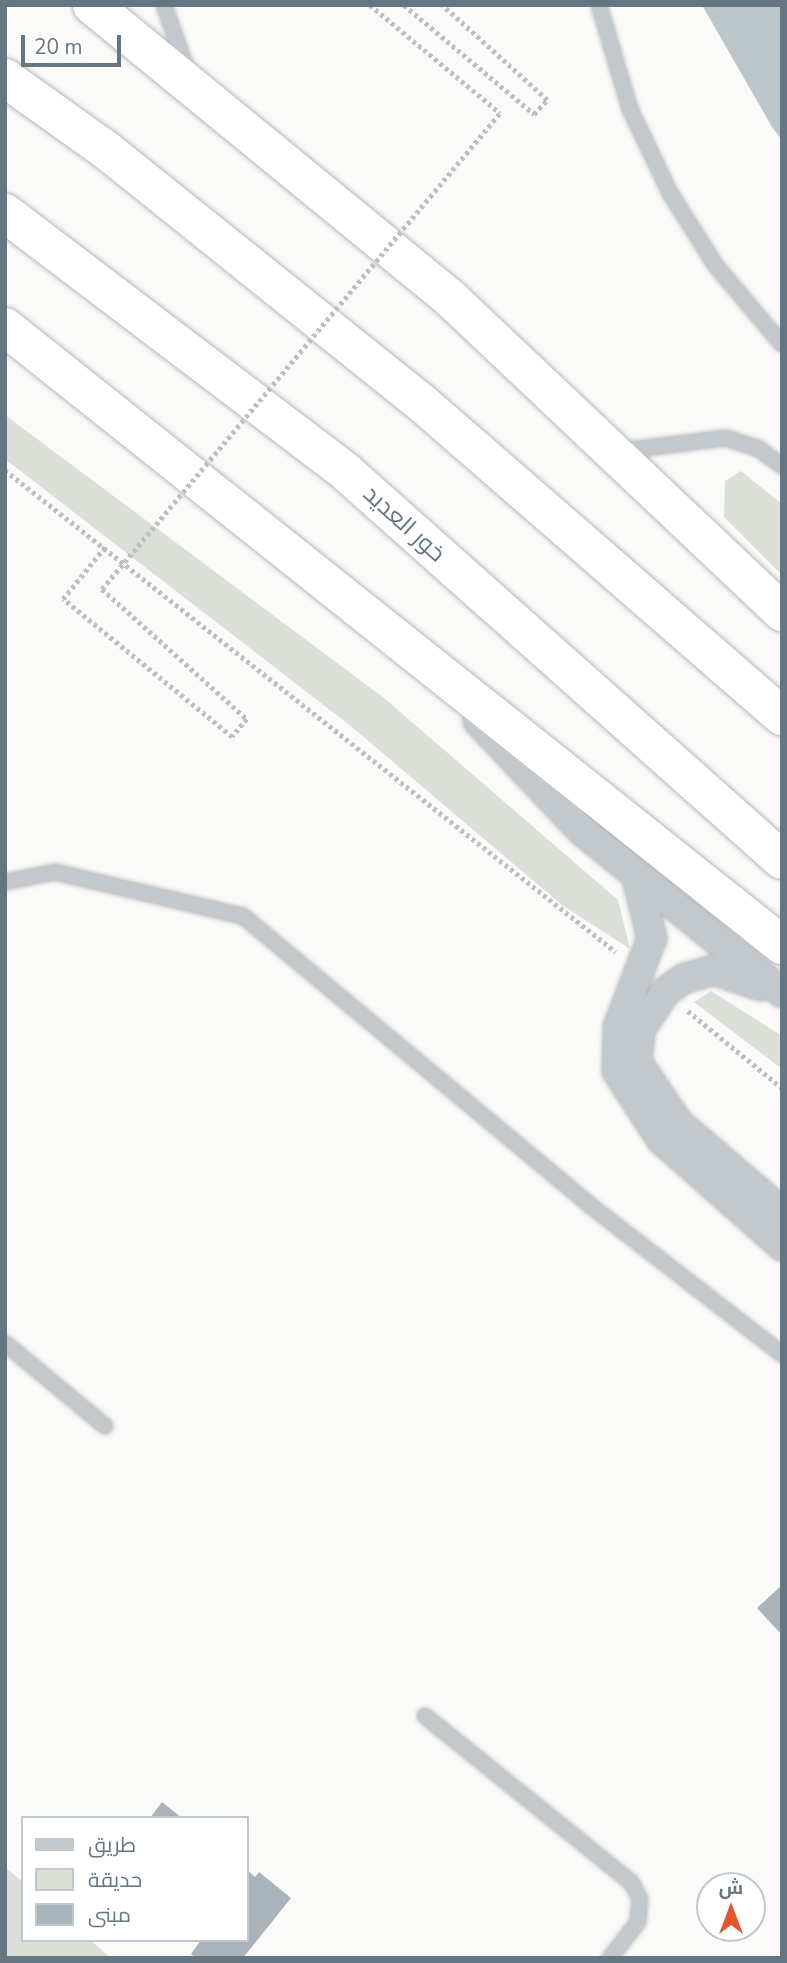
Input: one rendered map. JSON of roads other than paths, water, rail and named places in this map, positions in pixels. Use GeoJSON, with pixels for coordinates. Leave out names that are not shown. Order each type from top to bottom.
{"type":"FeatureCollection","features":[{"type":"Feature","properties":{"kind":"highway"},"geometry":{"type":"LineString","coordinates":[[92,5],[451,299],[619,452],[782,612]]}},
{"type":"Feature","properties":{"kind":"highway"},"geometry":{"type":"LineString","coordinates":[[5,78],[106,150],[423,404],[782,716]]}},
{"type":"Feature","properties":{"kind":"highway","name":"خور العديد"},"geometry":{"type":"LineString","coordinates":[[5,213],[346,473],[782,860]]}},
{"type":"Feature","properties":{"kind":"highway"},"geometry":{"type":"LineString","coordinates":[[5,327],[782,946]]}},
{"type":"Feature","properties":{"kind":"street"},"geometry":{"type":"LineString","coordinates":[[406,645],[580,830],[782,994]]}},
{"type":"Feature","properties":{"kind":"street"},"geometry":{"type":"LineString","coordinates":[[637,878],[652,930],[642,973],[618,1027],[617,1071],[661,1139],[782,1246]]}},
{"type":"Feature","properties":{"kind":"street"},"geometry":{"type":"LineString","coordinates":[[782,994],[714,970],[683,979],[665,992],[640,1030],[636,1051],[643,1077],[678,1123],[782,1212]]}},
{"type":"Feature","properties":{"kind":"lane"},"geometry":{"type":"LineString","coordinates":[[164,5],[177,51],[205,95]]}},
{"type":"Feature","properties":{"kind":"lane"},"geometry":{"type":"LineString","coordinates":[[599,5],[630,109],[670,193],[716,266],[782,344]]}},
{"type":"Feature","properties":{"kind":"lane"},"geometry":{"type":"LineString","coordinates":[[619,452],[726,438],[759,449],[782,466]]}},
{"type":"Feature","properties":{"kind":"lane"},"geometry":{"type":"LineString","coordinates":[[5,882],[55,872],[243,916],[591,1206],[782,1354]]}},
{"type":"Feature","properties":{"kind":"lane"},"geometry":{"type":"LineString","coordinates":[[5,1343],[104,1426]]}},
{"type":"Feature","properties":{"kind":"lane"},"geometry":{"type":"LineString","coordinates":[[425,1716],[631,1882],[640,1899],[638,1922],[610,1958]]}}]}
